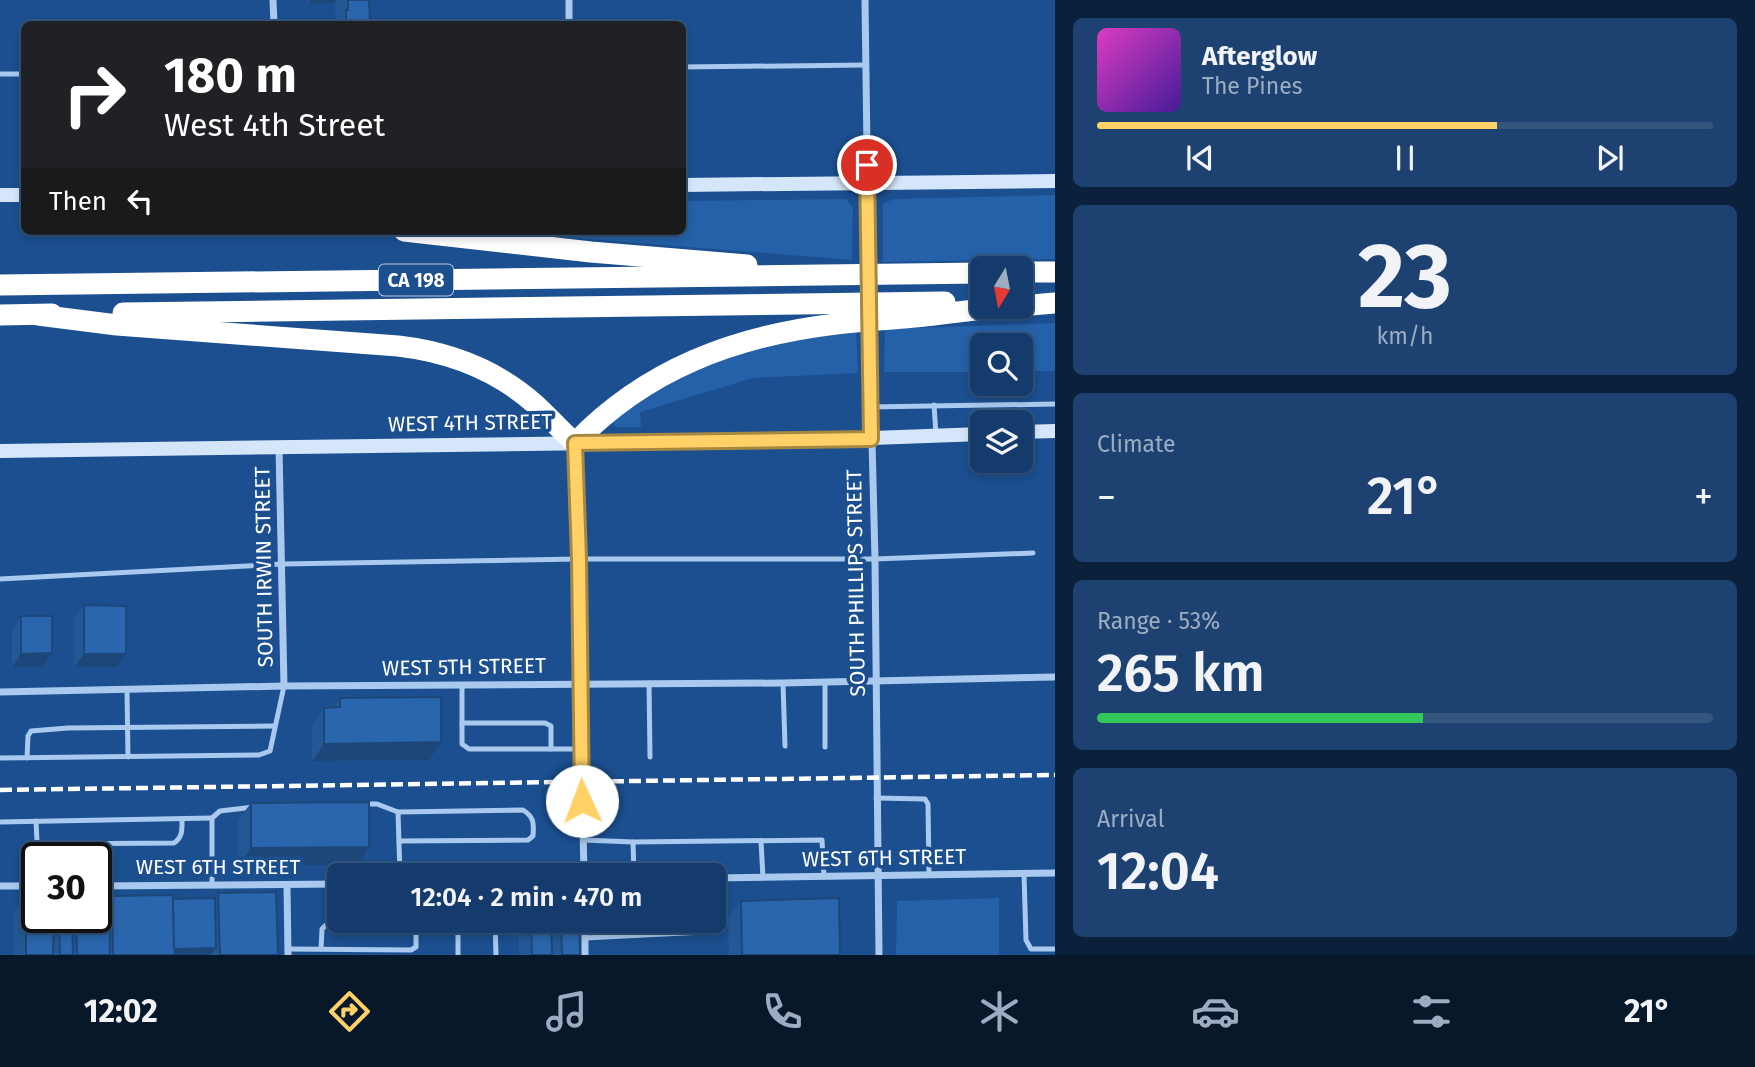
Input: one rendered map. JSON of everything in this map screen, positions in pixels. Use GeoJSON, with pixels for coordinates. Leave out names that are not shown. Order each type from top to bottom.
{"type":"FeatureCollection","features":[{"type":"Feature","properties":{"kind":"highway"},"geometry":{"type":"LineString","coordinates":[[440,235],[835,275]]}},
{"type":"Feature","properties":{"kind":"highway"},"geometry":{"type":"LineString","coordinates":[[1033,272],[1055,272]]}},
{"type":"Feature","properties":{"kind":"highway","name":"CA 198"},"geometry":{"type":"LineString","coordinates":[[0,285],[970,273]]}},
{"type":"Feature","properties":{"kind":"highway"},"geometry":{"type":"LineString","coordinates":[[905,310],[970,302]]}},
{"type":"Feature","properties":{"kind":"highway"},"geometry":{"type":"LineString","coordinates":[[1033,303],[1055,302]]}},
{"type":"Feature","properties":{"kind":"highway"},"geometry":{"type":"LineString","coordinates":[[38,315],[117,325],[436,351],[470,362],[503,380],[536,405],[575,443],[619,402],[692,361],[745,341],[837,314],[970,308]]}},
{"type":"Feature","properties":{"kind":"highway","name":"CA 198"},"geometry":{"type":"LineString","coordinates":[[0,315],[837,314]]}},
{"type":"Feature","properties":{"kind":"main road"},"geometry":{"type":"LineString","coordinates":[[686,185],[1055,181]]}},
{"type":"Feature","properties":{"kind":"main road"},"geometry":{"type":"LineString","coordinates":[[0,195],[21,195]]}},
{"type":"Feature","properties":{"kind":"main road"},"geometry":{"type":"LineString","coordinates":[[1033,432],[1055,431]]}},
{"type":"Feature","properties":{"kind":"main road","name":"WEST 4TH STREET"},"geometry":{"type":"LineString","coordinates":[[0,451],[871,439],[970,435]]}},
{"type":"Feature","properties":{"kind":"street"},"geometry":{"type":"LineString","coordinates":[[274,0],[274,21]]}},
{"type":"Feature","properties":{"kind":"street"},"geometry":{"type":"LineString","coordinates":[[569,0],[569,21]]}},
{"type":"Feature","properties":{"kind":"street","name":"SOUTH PHILLIPS STREET"},"geometry":{"type":"LineString","coordinates":[[865,0],[879,955]]}},
{"type":"Feature","properties":{"kind":"street"},"geometry":{"type":"LineString","coordinates":[[575,443],[584,863]]}},
{"type":"Feature","properties":{"kind":"street","name":"SOUTH IRWIN STREET"},"geometry":{"type":"LineString","coordinates":[[279,447],[284,686]]}},
{"type":"Feature","properties":{"kind":"street","name":"WEST 5TH STREET"},"geometry":{"type":"LineString","coordinates":[[0,692],[284,686],[783,683],[1055,677]]}},
{"type":"Feature","properties":{"kind":"street","name":"WEST 6TH STREET"},"geometry":{"type":"LineString","coordinates":[[726,878],[1055,873]]}},
{"type":"Feature","properties":{"kind":"street","name":"WEST 6TH STREET"},"geometry":{"type":"LineString","coordinates":[[112,886],[327,884]]}},
{"type":"Feature","properties":{"kind":"street"},"geometry":{"type":"LineString","coordinates":[[287,885],[288,952]]}},
{"type":"Feature","properties":{"kind":"street"},"geometry":{"type":"LineString","coordinates":[[0,886],[21,886]]}},
{"type":"Feature","properties":{"kind":"street"},"geometry":{"type":"LineString","coordinates":[[585,933],[586,955]]}},
{"type":"Feature","properties":{"kind":"lane"},"geometry":{"type":"LineString","coordinates":[[686,67],[865,65]]}},
{"type":"Feature","properties":{"kind":"lane"},"geometry":{"type":"LineString","coordinates":[[0,74],[21,74]]}},
{"type":"Feature","properties":{"kind":"lane"},"geometry":{"type":"LineString","coordinates":[[870,407],[1055,404]]}},
{"type":"Feature","properties":{"kind":"lane"},"geometry":{"type":"LineString","coordinates":[[934,405],[936,436]]}},
{"type":"Feature","properties":{"kind":"lane"},"geometry":{"type":"LineString","coordinates":[[0,579],[282,564],[579,559],[875,559],[1033,552]]}},
{"type":"Feature","properties":{"kind":"lane"},"geometry":{"type":"LineString","coordinates":[[825,682],[825,747]]}},
{"type":"Feature","properties":{"kind":"lane"},"geometry":{"type":"LineString","coordinates":[[649,683],[650,757]]}},
{"type":"Feature","properties":{"kind":"lane"},"geometry":{"type":"LineString","coordinates":[[783,683],[785,746]]}},
{"type":"Feature","properties":{"kind":"lane"},"geometry":{"type":"LineString","coordinates":[[461,685],[462,744],[469,749],[580,749]]}},
{"type":"Feature","properties":{"kind":"lane"},"geometry":{"type":"LineString","coordinates":[[0,758],[259,755],[270,751],[284,686]]}},
{"type":"Feature","properties":{"kind":"lane"},"geometry":{"type":"LineString","coordinates":[[127,690],[128,757]]}},
{"type":"Feature","properties":{"kind":"lane"},"geometry":{"type":"LineString","coordinates":[[462,723],[545,723],[551,726],[551,748]]}},
{"type":"Feature","properties":{"kind":"lane"},"geometry":{"type":"LineString","coordinates":[[27,758],[28,736],[31,731],[274,726]]}},
{"type":"Feature","properties":{"kind":"lane"},"geometry":{"type":"LineString","coordinates":[[876,798],[925,799],[928,804],[929,875]]}},
{"type":"Feature","properties":{"kind":"lane"},"geometry":{"type":"LineString","coordinates":[[351,804],[377,804],[398,812],[523,810],[532,816],[534,824],[533,836],[528,840],[399,841]]}},
{"type":"Feature","properties":{"kind":"lane"},"geometry":{"type":"LineString","coordinates":[[0,822],[212,818],[220,811],[261,806]]}},
{"type":"Feature","properties":{"kind":"lane"},"geometry":{"type":"LineString","coordinates":[[398,812],[400,863]]}},
{"type":"Feature","properties":{"kind":"lane"},"geometry":{"type":"LineString","coordinates":[[212,818],[212,885]]}},
{"type":"Feature","properties":{"kind":"lane"},"geometry":{"type":"LineString","coordinates":[[36,821],[37,841],[40,844],[174,843],[182,834],[182,819]]}},
{"type":"Feature","properties":{"kind":"lane"},"geometry":{"type":"LineString","coordinates":[[583,840],[822,840],[824,877]]}},
{"type":"Feature","properties":{"kind":"lane"},"geometry":{"type":"LineString","coordinates":[[761,841],[763,877]]}},
{"type":"Feature","properties":{"kind":"lane"},"geometry":{"type":"LineString","coordinates":[[633,842],[634,863]]}},
{"type":"Feature","properties":{"kind":"lane"},"geometry":{"type":"LineString","coordinates":[[1024,874],[1026,940],[1031,949],[1055,949]]}},
{"type":"Feature","properties":{"kind":"lane"},"geometry":{"type":"LineString","coordinates":[[321,949],[322,929],[327,925]]}},
{"type":"Feature","properties":{"kind":"lane"},"geometry":{"type":"LineString","coordinates":[[288,952],[321,949],[411,950],[416,947],[416,933]]}},
{"type":"Feature","properties":{"kind":"lane"},"geometry":{"type":"LineString","coordinates":[[458,933],[458,955]]}},
{"type":"Feature","properties":{"kind":"lane"},"geometry":{"type":"LineString","coordinates":[[495,933],[496,955]]}},
{"type":"Feature","properties":{"kind":"lane"},"geometry":{"type":"LineString","coordinates":[[585,938],[684,933]]}},
{"type":"Feature","properties":{"kind":"shaded area"},"geometry":{"type":"Polygon","coordinates":[[[1055,195],[1055,259],[1033,259],[1033,256],[970,256],[970,260],[883,262],[883,204],[893,199],[1055,195]]]}},
{"type":"Feature","properties":{"kind":"shaded area"},"geometry":{"type":"Polygon","coordinates":[[[846,199],[853,207],[852,260],[538,235],[686,235],[686,201],[846,199]]]}},
{"type":"Feature","properties":{"kind":"shaded area"},"geometry":{"type":"Polygon","coordinates":[[[1055,323],[1055,371],[1033,371],[1033,333],[970,333],[970,372],[884,372],[885,329],[1055,323]]]}},
{"type":"Feature","properties":{"kind":"shaded area"},"geometry":{"type":"Polygon","coordinates":[[[856,332],[858,373],[753,378],[640,412],[641,427],[615,427],[613,421],[650,396],[711,364],[786,341],[856,332]]]}},
{"type":"Feature","properties":{"kind":"shaded area"},"geometry":{"type":"Polygon","coordinates":[[[999,898],[999,955],[896,955],[897,901],[999,898]]]}},
{"type":"Feature","properties":{"kind":"building"},"geometry":{"type":"Polygon","coordinates":[[[348,0],[369,0],[370,21],[346,21],[348,0]]]}},
{"type":"Feature","properties":{"kind":"building"},"geometry":{"type":"Polygon","coordinates":[[[84,605],[126,606],[126,654],[84,654],[84,605]]]}},
{"type":"Feature","properties":{"kind":"building"},"geometry":{"type":"Polygon","coordinates":[[[21,616],[52,616],[52,653],[21,654],[21,616]]]}},
{"type":"Feature","properties":{"kind":"building"},"geometry":{"type":"Polygon","coordinates":[[[441,697],[441,742],[324,744],[324,708],[340,707],[340,698],[441,697]]]}},
{"type":"Feature","properties":{"kind":"building"},"geometry":{"type":"Polygon","coordinates":[[[369,802],[369,847],[251,848],[251,803],[369,802]]]}},
{"type":"Feature","properties":{"kind":"building"},"geometry":{"type":"Polygon","coordinates":[[[276,892],[278,955],[220,955],[218,893],[276,892]]]}},
{"type":"Feature","properties":{"kind":"building"},"geometry":{"type":"Polygon","coordinates":[[[173,895],[175,955],[113,955],[112,896],[173,895]]]}},
{"type":"Feature","properties":{"kind":"building"},"geometry":{"type":"Polygon","coordinates":[[[215,898],[216,948],[174,949],[173,899],[215,898]]]}},
{"type":"Feature","properties":{"kind":"building"},"geometry":{"type":"Polygon","coordinates":[[[839,898],[840,955],[742,955],[741,901],[839,898]]]}},
{"type":"Feature","properties":{"kind":"building"},"geometry":{"type":"Polygon","coordinates":[[[26,933],[54,933],[53,955],[26,955],[26,933]]]}},
{"type":"Feature","properties":{"kind":"building"},"geometry":{"type":"Polygon","coordinates":[[[59,933],[72,933],[73,955],[60,955],[59,933]]]}},
{"type":"Feature","properties":{"kind":"building"},"geometry":{"type":"Polygon","coordinates":[[[76,933],[110,933],[110,955],[77,955],[76,933]]]}},
{"type":"Feature","properties":{"kind":"building"},"geometry":{"type":"Polygon","coordinates":[[[531,933],[551,933],[552,955],[532,955],[531,933]]]}},
{"type":"Feature","properties":{"kind":"building"},"geometry":{"type":"Polygon","coordinates":[[[561,933],[579,933],[580,955],[562,955],[561,933]]]}},
{"type":"Feature","properties":{"kind":"railway"},"geometry":{"type":"LineString","coordinates":[[0,790],[1055,775]]}},
{"type":"Feature","properties":{"kind":"route"},"geometry":{"type":"LineString","coordinates":[[582,801],[575,443],[871,439],[867,165]]}}]}
